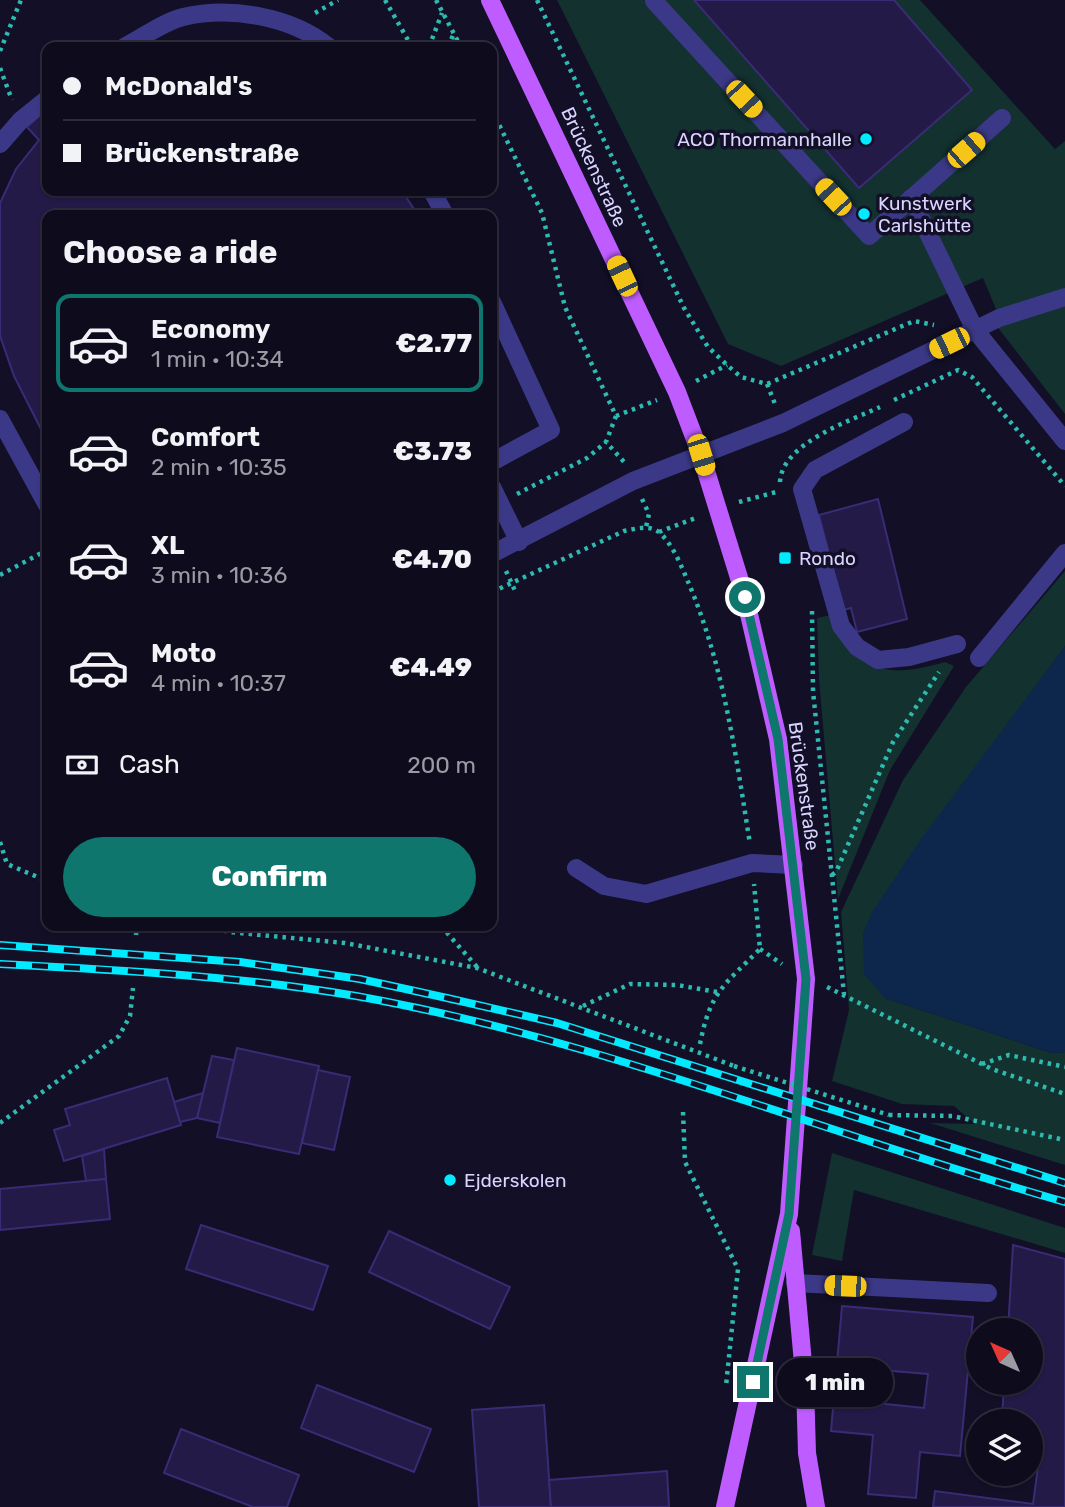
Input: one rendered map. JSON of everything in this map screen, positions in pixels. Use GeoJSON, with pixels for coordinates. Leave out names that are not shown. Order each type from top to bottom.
{"type":"FeatureCollection","features":[{"type":"Feature","properties":{"kind":"main road","name":"Brückenstraße"},"geometry":{"type":"LineString","coordinates":[[490,0],[677,392],[701,455],[745,597],[778,739],[806,979],[789,1214],[725,1507]]}},
{"type":"Feature","properties":{"kind":"main road","name":"Brückenstraße"},"geometry":{"type":"LineString","coordinates":[[789,1214],[805,1385],[807,1453],[816,1507]]}},
{"type":"Feature","properties":{"kind":"main road"},"geometry":{"type":"LineString","coordinates":[[807,1453],[830,1507]]}},
{"type":"Feature","properties":{"kind":"street"},"geometry":{"type":"LineString","coordinates":[[654,1],[869,236],[1002,118]]}},
{"type":"Feature","properties":{"kind":"street"},"geometry":{"type":"LineString","coordinates":[[134,42],[182,18],[247,13],[291,26],[320,42]]}},
{"type":"Feature","properties":{"kind":"street"},"geometry":{"type":"LineString","coordinates":[[0,144],[21,120],[42,103]]}},
{"type":"Feature","properties":{"kind":"street"},"geometry":{"type":"LineString","coordinates":[[911,198],[975,330],[1065,441]]}},
{"type":"Feature","properties":{"kind":"street"},"geometry":{"type":"LineString","coordinates":[[497,552],[633,481],[783,424],[999,318],[1065,297]]}},
{"type":"Feature","properties":{"kind":"street"},"geometry":{"type":"LineString","coordinates":[[497,313],[551,430],[497,459]]}},
{"type":"Feature","properties":{"kind":"street"},"geometry":{"type":"LineString","coordinates":[[0,419],[42,496]]}},
{"type":"Feature","properties":{"kind":"street"},"geometry":{"type":"LineString","coordinates":[[904,422],[815,470],[802,489],[841,626],[857,647],[878,660],[909,657],[957,645]]}},
{"type":"Feature","properties":{"kind":"street"},"geometry":{"type":"LineString","coordinates":[[497,497],[519,542]]}},
{"type":"Feature","properties":{"kind":"street"},"geometry":{"type":"LineString","coordinates":[[979,658],[1065,553]]}},
{"type":"Feature","properties":{"kind":"street"},"geometry":{"type":"LineString","coordinates":[[576,868],[604,886],[646,894],[752,863],[794,865]]}},
{"type":"Feature","properties":{"kind":"street"},"geometry":{"type":"LineString","coordinates":[[795,1283],[988,1293]]}},
{"type":"Feature","properties":{"kind":"path"},"geometry":{"type":"LineString","coordinates":[[0,51],[21,0]]}},
{"type":"Feature","properties":{"kind":"path"},"geometry":{"type":"LineString","coordinates":[[385,0],[409,42]]}},
{"type":"Feature","properties":{"kind":"path"},"geometry":{"type":"LineString","coordinates":[[436,0],[458,42]]}},
{"type":"Feature","properties":{"kind":"path"},"geometry":{"type":"LineString","coordinates":[[537,0],[684,307],[708,347],[727,365],[741,377],[766,384],[914,321],[933,324],[949,343],[958,370],[972,377],[1065,486]]}},
{"type":"Feature","properties":{"kind":"path"},"geometry":{"type":"LineString","coordinates":[[431,42],[442,12]]}},
{"type":"Feature","properties":{"kind":"path"},"geometry":{"type":"LineString","coordinates":[[450,42],[454,33]]}},
{"type":"Feature","properties":{"kind":"path"},"geometry":{"type":"LineString","coordinates":[[0,68],[21,120]]}},
{"type":"Feature","properties":{"kind":"path"},"geometry":{"type":"LineString","coordinates":[[497,120],[542,213],[565,307],[616,416],[606,442],[587,458],[497,495]]}},
{"type":"Feature","properties":{"kind":"path"},"geometry":{"type":"LineString","coordinates":[[784,502],[780,476],[793,454],[807,442],[958,370]]}},
{"type":"Feature","properties":{"kind":"path"},"geometry":{"type":"LineString","coordinates":[[606,442],[623,459],[649,514],[646,527]]}},
{"type":"Feature","properties":{"kind":"path"},"geometry":{"type":"LineString","coordinates":[[497,590],[624,531],[646,527],[659,532],[680,563],[703,618],[732,728],[752,863],[760,949],[717,992],[706,1012],[700,1044]]}},
{"type":"Feature","properties":{"kind":"path"},"geometry":{"type":"LineString","coordinates":[[0,575],[42,554]]}},
{"type":"Feature","properties":{"kind":"path"},"geometry":{"type":"LineString","coordinates":[[812,606],[813,691],[844,994],[982,1063],[1065,1094]]}},
{"type":"Feature","properties":{"kind":"path"},"geometry":{"type":"LineString","coordinates":[[832,875],[836,872],[893,742],[957,645]]}},
{"type":"Feature","properties":{"kind":"path"},"geometry":{"type":"LineString","coordinates":[[0,842],[8,864],[42,879]]}},
{"type":"Feature","properties":{"kind":"path"},"geometry":{"type":"LineString","coordinates":[[225,931],[345,943],[477,968],[583,1006],[734,1066],[889,1115],[952,1116],[1065,1140]]}},
{"type":"Feature","properties":{"kind":"path"},"geometry":{"type":"LineString","coordinates":[[446,931],[477,968]]}},
{"type":"Feature","properties":{"kind":"path"},"geometry":{"type":"LineString","coordinates":[[583,1006],[630,984],[677,985],[717,992]]}},
{"type":"Feature","properties":{"kind":"path"},"geometry":{"type":"LineString","coordinates":[[0,1123],[119,1036],[130,1016],[133,988]]}},
{"type":"Feature","properties":{"kind":"path"},"geometry":{"type":"LineString","coordinates":[[982,1063],[1009,1055],[1065,1067]]}},
{"type":"Feature","properties":{"kind":"path"},"geometry":{"type":"LineString","coordinates":[[683,1112],[685,1162],[737,1269],[723,1399]]}},
{"type":"Feature","properties":{"kind":"green space","name":"Kunstwerk Carlshütte"},"geometry":{"type":"Polygon","coordinates":[[[557,0],[920,0],[1055,149],[1065,141],[1065,414],[995,324],[1001,321],[983,278],[781,366],[728,344],[557,0]]]}},
{"type":"Feature","properties":{"kind":"green space"},"geometry":{"type":"Polygon","coordinates":[[[1065,571],[1065,646],[1047,672],[885,998],[1052,1053],[1065,1052],[1065,1165],[930,1123],[975,1124],[954,1106],[902,1104],[832,1081],[849,1010],[841,912],[903,780],[966,687],[1065,571]]]}},
{"type":"Feature","properties":{"kind":"green space"},"geometry":{"type":"Polygon","coordinates":[[[831,615],[854,649],[877,666],[890,670],[905,670],[945,662],[954,666],[890,770],[838,899],[819,679],[817,618],[831,615]]]}},
{"type":"Feature","properties":{"kind":"green space"},"geometry":{"type":"Polygon","coordinates":[[[832,1153],[1065,1228],[1065,1253],[854,1190],[842,1261],[812,1255],[832,1153]]]}},
{"type":"Feature","properties":{"kind":"water"},"geometry":{"type":"Polygon","coordinates":[[[1065,646],[1065,1052],[1052,1053],[885,998],[864,974],[863,934],[871,914],[919,842],[1065,646]]]}},
{"type":"Feature","properties":{"kind":"building","name":"ACO Thormannhalle"},"geometry":{"type":"Polygon","coordinates":[[[694,0],[894,0],[972,90],[859,188],[694,0]]]}},
{"type":"Feature","properties":{"kind":"building"},"geometry":{"type":"Polygon","coordinates":[[[42,114],[42,196],[405,196],[415,210],[42,210],[42,431],[14,376],[0,336],[0,203],[16,169],[39,140],[27,127],[42,114]]]}},
{"type":"Feature","properties":{"kind":"building"},"geometry":{"type":"Polygon","coordinates":[[[878,499],[907,619],[857,632],[851,608],[843,610],[819,515],[878,499]]]}},
{"type":"Feature","properties":{"kind":"building"},"geometry":{"type":"Polygon","coordinates":[[[237,1048],[319,1066],[299,1154],[217,1137],[237,1048]]]}},
{"type":"Feature","properties":{"kind":"building"},"geometry":{"type":"Polygon","coordinates":[[[212,1056],[234,1060],[220,1123],[197,1118],[212,1056]]]}},
{"type":"Feature","properties":{"kind":"building"},"geometry":{"type":"Polygon","coordinates":[[[318,1070],[350,1077],[334,1150],[302,1143],[318,1070]]]}},
{"type":"Feature","properties":{"kind":"building"},"geometry":{"type":"Polygon","coordinates":[[[167,1078],[181,1125],[64,1161],[54,1130],[70,1125],[65,1109],[167,1078]]]}},
{"type":"Feature","properties":{"kind":"building"},"geometry":{"type":"Polygon","coordinates":[[[203,1093],[197,1118],[180,1122],[174,1102],[203,1093]]]}},
{"type":"Feature","properties":{"kind":"building"},"geometry":{"type":"Polygon","coordinates":[[[104,1149],[106,1179],[86,1181],[82,1156],[104,1149]]]}},
{"type":"Feature","properties":{"kind":"building"},"geometry":{"type":"Polygon","coordinates":[[[106,1179],[110,1219],[0,1230],[0,1189],[106,1179]]]}},
{"type":"Feature","properties":{"kind":"building"},"geometry":{"type":"Polygon","coordinates":[[[201,1225],[328,1266],[313,1310],[186,1269],[201,1225]]]}},
{"type":"Feature","properties":{"kind":"building"},"geometry":{"type":"Polygon","coordinates":[[[389,1231],[510,1287],[490,1329],[369,1272],[389,1231]]]}},
{"type":"Feature","properties":{"kind":"building"},"geometry":{"type":"Polygon","coordinates":[[[1013,1245],[1065,1259],[1065,1507],[933,1507],[935,1491],[1033,1504],[1035,1486],[1043,1486],[1043,1409],[1003,1409],[1003,1395],[1043,1395],[1043,1318],[1009,1318],[1013,1245]]]}},
{"type":"Feature","properties":{"kind":"building"},"geometry":{"type":"Polygon","coordinates":[[[842,1306],[973,1317],[966,1318],[966,1392],[960,1456],[920,1452],[916,1498],[868,1494],[873,1435],[831,1431],[842,1306]],[[880,1370],[876,1403],[924,1408],[928,1374],[880,1370]]]}},
{"type":"Feature","properties":{"kind":"building"},"geometry":{"type":"Polygon","coordinates":[[[317,1385],[431,1429],[414,1472],[301,1428],[317,1385]]]}},
{"type":"Feature","properties":{"kind":"building"},"geometry":{"type":"Polygon","coordinates":[[[544,1405],[551,1507],[479,1507],[472,1410],[544,1405]]]}},
{"type":"Feature","properties":{"kind":"building"},"geometry":{"type":"Polygon","coordinates":[[[181,1429],[299,1475],[287,1507],[253,1507],[164,1473],[181,1429]]]}},
{"type":"Feature","properties":{"kind":"building"},"geometry":{"type":"Polygon","coordinates":[[[667,1471],[669,1507],[551,1507],[549,1480],[667,1471]]]}},
{"type":"Feature","properties":{"kind":"railway"},"geometry":{"type":"LineString","coordinates":[[0,945],[240,962],[360,979],[447,998],[557,1023],[1065,1183]]}},
{"type":"Feature","properties":{"kind":"railway"},"geometry":{"type":"LineString","coordinates":[[0,964],[134,971],[267,983],[356,996],[447,1014],[625,1062],[976,1176],[1065,1202]]}},
{"type":"Feature","properties":{"kind":"place","name":"ACO Thormannhalle"},"geometry":{"type":"Point","coordinates":[866,139]}},
{"type":"Feature","properties":{"kind":"place","name":"Kunstwerk Carlshütte"},"geometry":{"type":"Point","coordinates":[864,214]}},
{"type":"Feature","properties":{"kind":"place","name":"Rondo"},"geometry":{"type":"Point","coordinates":[785,558]}},
{"type":"Feature","properties":{"kind":"place","name":"Ejderskolen"},"geometry":{"type":"Point","coordinates":[450,1180]}},
{"type":"Feature","properties":{"kind":"route"},"geometry":{"type":"LineString","coordinates":[[745,597],[778,739],[806,979],[789,1214],[753,1382]]}}]}
